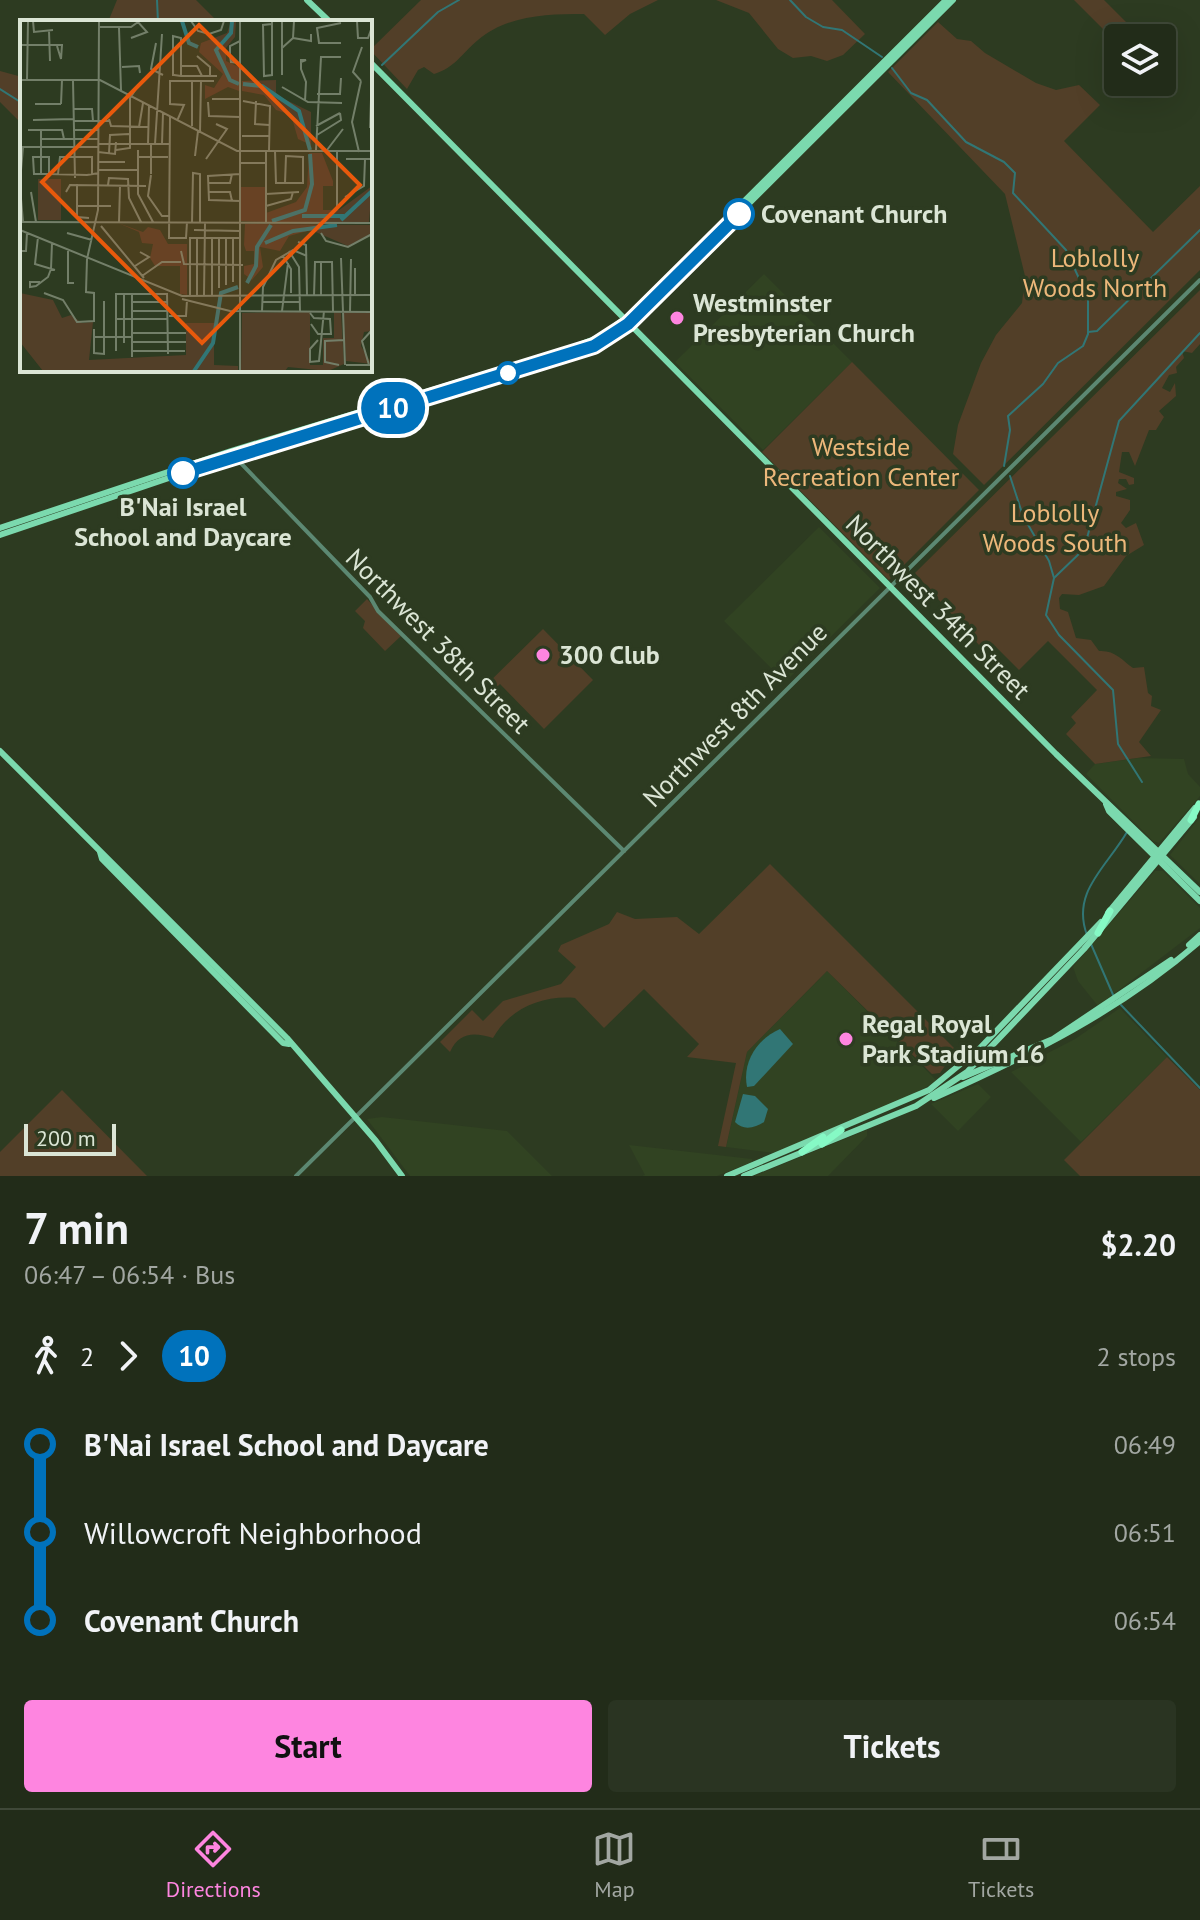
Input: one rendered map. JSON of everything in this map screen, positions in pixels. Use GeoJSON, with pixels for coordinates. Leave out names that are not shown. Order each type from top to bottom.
{"type":"FeatureCollection","features":[{"type":"Feature","properties":{"kind":"highway"},"geometry":{"type":"LineString","coordinates":[[1191,820],[1200,806]]}},
{"type":"Feature","properties":{"kind":"highway"},"geometry":{"type":"LineString","coordinates":[[1096,931],[1110,911]]}},
{"type":"Feature","properties":{"kind":"highway"},"geometry":{"type":"LineString","coordinates":[[802,1152],[841,1130]]}},
{"type":"Feature","properties":{"kind":"main road"},"geometry":{"type":"LineString","coordinates":[[307,0],[328,20]]}},
{"type":"Feature","properties":{"kind":"main road"},"geometry":{"type":"LineString","coordinates":[[0,528],[602,336],[626,322],[678,272],[946,0]]}},
{"type":"Feature","properties":{"kind":"main road"},"geometry":{"type":"LineString","coordinates":[[869,80],[953,0]]}},
{"type":"Feature","properties":{"kind":"main road","name":"Northwest 34th Street"},"geometry":{"type":"LineString","coordinates":[[372,64],[1159,856]]}},
{"type":"Feature","properties":{"kind":"main road"},"geometry":{"type":"LineString","coordinates":[[0,535],[232,453]]}},
{"type":"Feature","properties":{"kind":"main road"},"geometry":{"type":"LineString","coordinates":[[0,751],[289,1044],[355,1117],[402,1176]]}},
{"type":"Feature","properties":{"kind":"main road"},"geometry":{"type":"LineString","coordinates":[[727,1176],[882,1119],[957,1079],[986,1054],[1082,947],[1200,806]]}},
{"type":"Feature","properties":{"kind":"main road"},"geometry":{"type":"LineString","coordinates":[[1110,911],[1191,820]]}},
{"type":"Feature","properties":{"kind":"main road"},"geometry":{"type":"LineString","coordinates":[[1159,856],[1200,892]]}},
{"type":"Feature","properties":{"kind":"main road"},"geometry":{"type":"LineString","coordinates":[[1159,856],[1200,901]]}},
{"type":"Feature","properties":{"kind":"main road"},"geometry":{"type":"LineString","coordinates":[[841,1130],[1021,1060],[1126,995],[1200,938]]}},
{"type":"Feature","properties":{"kind":"main road"},"geometry":{"type":"LineString","coordinates":[[913,1103],[980,1048],[1082,947]]}},
{"type":"Feature","properties":{"kind":"main road"},"geometry":{"type":"LineString","coordinates":[[929,1090],[1032,1049],[1112,1004]]}},
{"type":"Feature","properties":{"kind":"main road"},"geometry":{"type":"LineString","coordinates":[[1021,1060],[1032,1049]]}},
{"type":"Feature","properties":{"kind":"main road"},"geometry":{"type":"LineString","coordinates":[[744,1176],[802,1152]]}},
{"type":"Feature","properties":{"kind":"street","name":"Northwest 8th Avenue"},"geometry":{"type":"LineString","coordinates":[[296,1176],[1200,280]]}},
{"type":"Feature","properties":{"kind":"street","name":"Northwest 38th Street"},"geometry":{"type":"LineString","coordinates":[[232,453],[368,595],[378,611],[624,851]]}},
{"type":"Feature","properties":{"kind":"shaded area"},"geometry":{"type":"Polygon","coordinates":[[[764,274],[852,362],[763,450],[675,362],[764,274]]]}},
{"type":"Feature","properties":{"kind":"shaded area"},"geometry":{"type":"Polygon","coordinates":[[[819,527],[880,588],[785,682],[724,621],[819,527]]]}},
{"type":"Feature","properties":{"kind":"shaded area"},"geometry":{"type":"Polygon","coordinates":[[[1139,758],[1184,759],[1188,774],[1200,787],[1200,796],[1159,843],[1153,841],[1086,774],[1095,764],[1139,758]]]}},
{"type":"Feature","properties":{"kind":"shaded area"},"geometry":{"type":"Polygon","coordinates":[[[1200,817],[1200,884],[1170,855],[1200,817]]]}},
{"type":"Feature","properties":{"kind":"shaded area"},"geometry":{"type":"Polygon","coordinates":[[[1155,871],[1163,871],[1200,908],[1200,928],[1098,1006],[1078,981],[1073,967],[1155,871]]]}},
{"type":"Feature","properties":{"kind":"shaded area"},"geometry":{"type":"Polygon","coordinates":[[[827,971],[937,1081],[908,1097],[774,1153],[726,1147],[747,1052],[827,971]]]}},
{"type":"Feature","properties":{"kind":"shaded area"},"geometry":{"type":"Polygon","coordinates":[[[1120,1008],[1167,1057],[1081,1142],[1011,1072],[1075,1039],[1120,1008]]]}},
{"type":"Feature","properties":{"kind":"shaded area"},"geometry":{"type":"Polygon","coordinates":[[[978,1084],[991,1097],[958,1131],[931,1104],[978,1084]]]}},
{"type":"Feature","properties":{"kind":"shaded area"},"geometry":{"type":"Polygon","coordinates":[[[382,1117],[507,1131],[552,1176],[410,1176],[367,1119],[382,1117]]]}},
{"type":"Feature","properties":{"kind":"shaded area"},"geometry":{"type":"Polygon","coordinates":[[[867,1130],[867,1136],[828,1176],[754,1176],[867,1130]]]}},
{"type":"Feature","properties":{"kind":"shaded area"},"geometry":{"type":"Polygon","coordinates":[[[629,1145],[752,1159],[752,1162],[717,1176],[642,1176],[645,1175],[629,1145]]]}},
{"type":"Feature","properties":{"kind":"green space"},"geometry":{"type":"Polygon","coordinates":[[[117,0],[196,0],[216,20],[109,20],[117,0]]]}},
{"type":"Feature","properties":{"kind":"green space"},"geometry":{"type":"Polygon","coordinates":[[[421,0],[658,0],[630,14],[605,35],[584,14],[542,16],[502,25],[441,71],[434,74],[424,67],[418,70],[407,89],[372,52],[372,48],[421,0]]]}},
{"type":"Feature","properties":{"kind":"green space"},"geometry":{"type":"Polygon","coordinates":[[[716,0],[832,0],[865,34],[843,55],[827,61],[811,56],[793,58],[778,49],[749,13],[716,0]]]}},
{"type":"Feature","properties":{"kind":"green space"},"geometry":{"type":"Polygon","coordinates":[[[1074,0],[1104,0],[1128,24],[1104,24],[1104,30],[1074,0]]]}},
{"type":"Feature","properties":{"kind":"green space","name":"Loblolly Woods North"},"geometry":{"type":"Polygon","coordinates":[[[938,22],[957,39],[971,41],[985,53],[1036,83],[1056,90],[1079,85],[1100,105],[1064,141],[1153,232],[1200,186],[1200,270],[984,485],[953,454],[958,425],[981,363],[996,335],[1022,303],[1025,276],[1005,194],[888,72],[938,22]]]}},
{"type":"Feature","properties":{"kind":"green space"},"geometry":{"type":"Polygon","coordinates":[[[0,71],[20,76],[20,122],[0,102],[0,71]]]}},
{"type":"Feature","properties":{"kind":"green space","name":"Loblolly Woods South"},"geometry":{"type":"Polygon","coordinates":[[[1200,290],[1200,344],[1192,353],[1182,351],[1184,358],[1176,367],[1177,373],[1169,375],[1162,388],[1170,392],[1175,383],[1176,396],[1159,411],[1164,417],[1156,430],[1149,430],[1135,466],[1129,452],[1122,452],[1119,472],[1134,478],[1134,484],[1129,485],[1126,479],[1119,479],[1118,483],[1127,489],[1116,492],[1116,496],[1130,500],[1130,510],[1121,523],[1126,528],[1136,523],[1144,545],[1126,556],[1104,586],[1079,595],[1062,594],[1059,598],[1060,609],[1068,612],[1076,638],[1091,640],[1099,651],[1114,654],[1133,668],[1144,667],[1148,693],[1152,696],[1151,706],[1161,710],[1139,742],[1151,756],[1095,764],[1066,734],[1076,723],[1071,717],[1097,690],[1048,641],[1019,670],[995,646],[987,654],[915,573],[1200,290]]]}},
{"type":"Feature","properties":{"kind":"green space","name":"Westside Recreation Center"},"geometry":{"type":"Polygon","coordinates":[[[852,362],[979,490],[889,580],[762,452],[852,362]]]}},
{"type":"Feature","properties":{"kind":"green space"},"geometry":{"type":"Polygon","coordinates":[[[367,599],[401,636],[385,651],[363,628],[365,621],[355,611],[367,599]]]}},
{"type":"Feature","properties":{"kind":"green space","name":"300 Club"},"geometry":{"type":"Polygon","coordinates":[[[543,629],[593,680],[544,729],[500,684],[483,700],[477,694],[543,629]]]}},
{"type":"Feature","properties":{"kind":"green space"},"geometry":{"type":"Polygon","coordinates":[[[770,864],[962,1056],[966,1056],[952,1065],[952,1052],[942,1047],[945,1066],[940,1073],[932,1074],[827,971],[747,1052],[726,1147],[718,1146],[736,1063],[687,1057],[699,1044],[644,989],[604,1028],[575,998],[551,999],[517,1012],[493,1038],[468,1035],[458,1041],[450,1052],[440,1042],[472,1010],[483,1021],[503,1001],[561,984],[576,967],[558,951],[561,945],[609,924],[617,912],[635,919],[677,917],[699,934],[770,864]]]}},
{"type":"Feature","properties":{"kind":"green space"},"geometry":{"type":"Polygon","coordinates":[[[1167,1057],[1200,1090],[1200,1176],[1080,1176],[1064,1160],[1167,1057]]]}},
{"type":"Feature","properties":{"kind":"green space"},"geometry":{"type":"Polygon","coordinates":[[[62,1090],[147,1176],[0,1176],[0,1152],[62,1090]]]}},
{"type":"Feature","properties":{"kind":"water"},"geometry":{"type":"Polygon","coordinates":[[[780,1029],[793,1044],[754,1086],[747,1087],[747,1069],[753,1052],[764,1039],[780,1029]]]}},
{"type":"Feature","properties":{"kind":"water"},"geometry":{"type":"Polygon","coordinates":[[[743,1094],[755,1096],[768,1109],[764,1122],[749,1128],[735,1122],[743,1094]]]}},
{"type":"Feature","properties":{"kind":"waterway"},"geometry":{"type":"LineString","coordinates":[[157,0],[158,20]]}},
{"type":"Feature","properties":{"kind":"waterway"},"geometry":{"type":"LineString","coordinates":[[382,65],[438,12],[459,0]]}},
{"type":"Feature","properties":{"kind":"waterway"},"geometry":{"type":"LineString","coordinates":[[790,0],[806,17],[823,27],[842,30],[882,57]]}},
{"type":"Feature","properties":{"kind":"waterway"},"geometry":{"type":"LineString","coordinates":[[892,68],[911,93],[927,100],[966,142],[1004,162],[1015,173],[1013,193],[1066,250],[1088,298],[1088,334],[1083,346],[1058,363],[1043,384],[1008,416],[1010,430],[1004,466]]}},
{"type":"Feature","properties":{"kind":"waterway"},"geometry":{"type":"LineString","coordinates":[[0,89],[20,102]]}},
{"type":"Feature","properties":{"kind":"waterway"},"geometry":{"type":"LineString","coordinates":[[1088,332],[1097,331],[1200,230]]}},
{"type":"Feature","properties":{"kind":"waterway"},"geometry":{"type":"LineString","coordinates":[[1054,578],[1084,549],[1119,421],[1200,333]]}},
{"type":"Feature","properties":{"kind":"waterway"},"geometry":{"type":"LineString","coordinates":[[1010,476],[1023,516],[1049,561],[1054,578],[1046,615],[1059,635],[1113,690],[1118,744],[1142,782]]}},
{"type":"Feature","properties":{"kind":"waterway"},"geometry":{"type":"LineString","coordinates":[[1087,935],[1083,920],[1087,893],[1127,832]]}},
{"type":"Feature","properties":{"kind":"waterway"},"geometry":{"type":"LineString","coordinates":[[1091,944],[1114,997]]}},
{"type":"Feature","properties":{"kind":"waterway"},"geometry":{"type":"LineString","coordinates":[[1121,1005],[1200,1088]]}},
{"type":"Feature","properties":{"kind":"bus line","name":"10"},"geometry":{"type":"LineString","coordinates":[[183,473],[594,346],[628,324],[739,214]]}},
{"type":"Feature","properties":{"kind":"place","name":"Covenant Church"},"geometry":{"type":"Point","coordinates":[739,214]}},
{"type":"Feature","properties":{"kind":"place","name":"Westminster Presbyterian Church"},"geometry":{"type":"Point","coordinates":[677,318]}},
{"type":"Feature","properties":{"kind":"place","name":"B'Nai Israel School and Daycare"},"geometry":{"type":"Point","coordinates":[183,473]}},
{"type":"Feature","properties":{"kind":"place","name":"300 Club"},"geometry":{"type":"Point","coordinates":[543,655]}},
{"type":"Feature","properties":{"kind":"place","name":"Regal Royal Park Stadium 16"},"geometry":{"type":"Point","coordinates":[846,1039]}}]}
